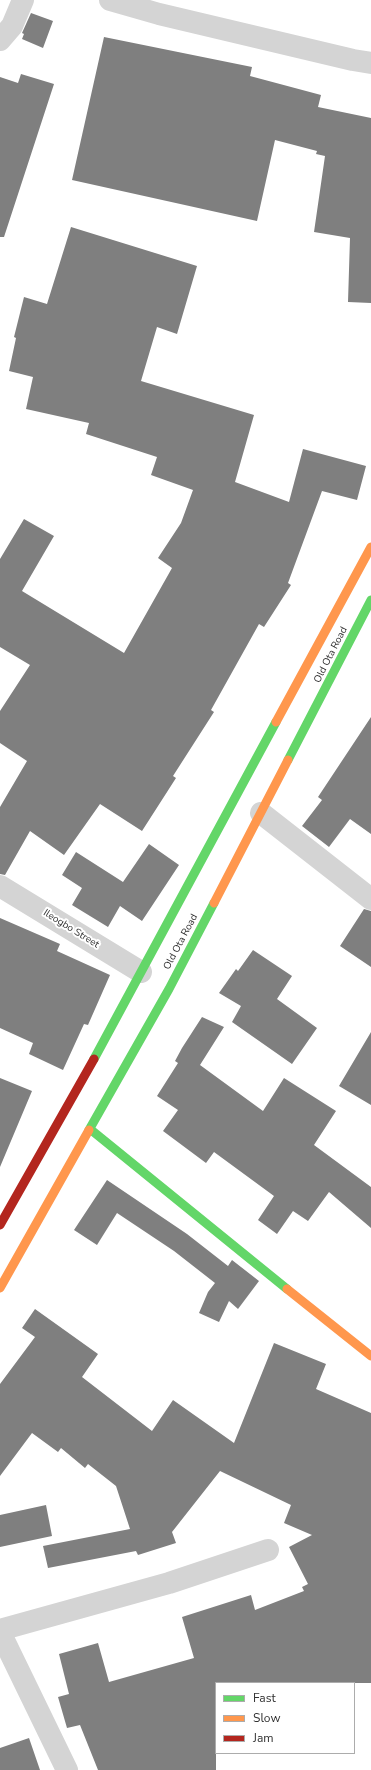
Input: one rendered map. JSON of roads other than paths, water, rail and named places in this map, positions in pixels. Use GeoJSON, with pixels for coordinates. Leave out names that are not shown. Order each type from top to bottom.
{"type":"FeatureCollection","features":[{"type":"Feature","properties":{"kind":"street"},"geometry":{"type":"LineString","coordinates":[[0,40],[12,26],[23,0]]}},
{"type":"Feature","properties":{"kind":"street"},"geometry":{"type":"LineString","coordinates":[[110,0],[167,16],[371,63]]}},
{"type":"Feature","properties":{"kind":"street","name":"Old Ota Road"},"geometry":{"type":"LineString","coordinates":[[0,1225],[66,1111],[371,547]]}},
{"type":"Feature","properties":{"kind":"street","name":"Old Ota Road"},"geometry":{"type":"LineString","coordinates":[[0,1288],[169,989],[371,600]]}},
{"type":"Feature","properties":{"kind":"street"},"geometry":{"type":"LineString","coordinates":[[261,813],[371,899]]}},
{"type":"Feature","properties":{"kind":"street","name":"Ileogbo Street"},"geometry":{"type":"LineString","coordinates":[[0,886],[141,972]]}},
{"type":"Feature","properties":{"kind":"street"},"geometry":{"type":"LineString","coordinates":[[90,1129],[371,1356]]}},
{"type":"Feature","properties":{"kind":"street"},"geometry":{"type":"LineString","coordinates":[[67,1770],[0,1631],[169,1583],[268,1550]]}}]}
